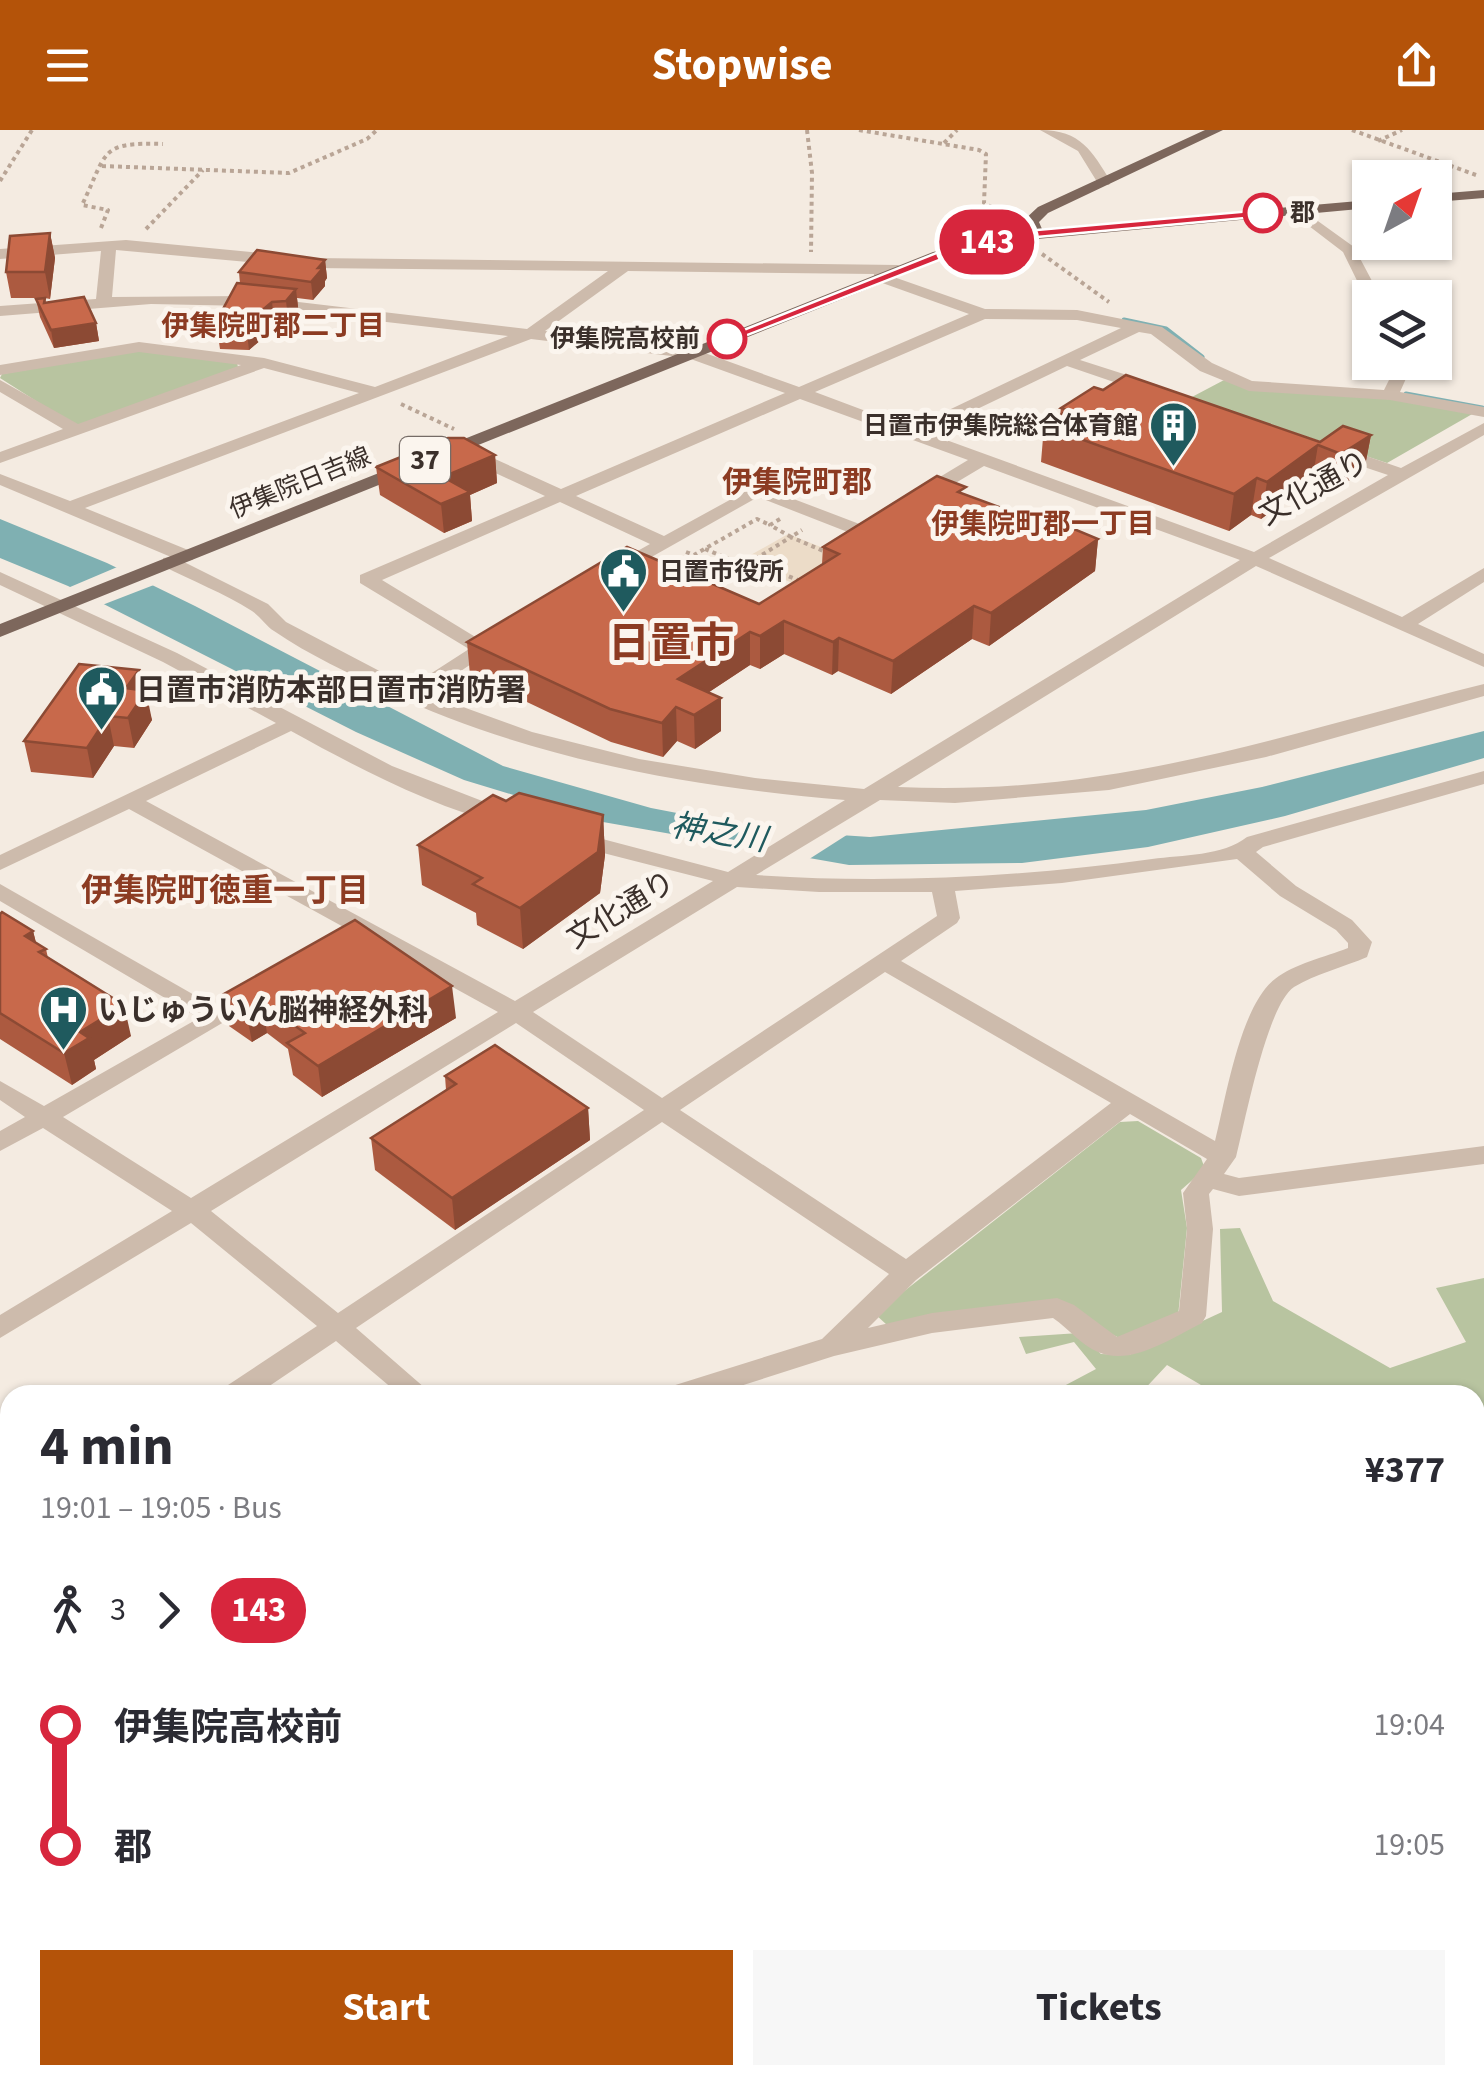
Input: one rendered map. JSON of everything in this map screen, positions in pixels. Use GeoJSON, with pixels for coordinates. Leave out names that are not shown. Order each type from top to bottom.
{"type":"FeatureCollection","features":[{"type":"Feature","properties":{"kind":"main road"},"geometry":{"type":"LineString","coordinates":[[1034,233],[1043,210],[1216,130]]}},
{"type":"Feature","properties":{"kind":"main road"},"geometry":{"type":"LineString","coordinates":[[1452,197],[1484,194]]}},
{"type":"Feature","properties":{"kind":"main road","name":"伊集院日吉線"},"geometry":{"type":"LineString","coordinates":[[0,631],[954,250],[1034,233],[1352,205]]}},
{"type":"Feature","properties":{"kind":"street"},"geometry":{"type":"LineString","coordinates":[[1047,130],[1083,148],[1104,182]]}},
{"type":"Feature","properties":{"kind":"street"},"geometry":{"type":"LineString","coordinates":[[1296,210],[1349,250],[1364,280]]}},
{"type":"Feature","properties":{"kind":"street"},"geometry":{"type":"LineString","coordinates":[[0,254],[106,248],[313,263],[898,270]]}},
{"type":"Feature","properties":{"kind":"street"},"geometry":{"type":"LineString","coordinates":[[104,301],[106,248]]}},
{"type":"Feature","properties":{"kind":"street"},"geometry":{"type":"LineString","coordinates":[[71,507],[532,333],[627,265]]}},
{"type":"Feature","properties":{"kind":"street"},"geometry":{"type":"LineString","coordinates":[[880,277],[982,314],[1076,315],[1166,334],[1206,367],[1249,386],[1391,393],[1484,412]]}},
{"type":"Feature","properties":{"kind":"street"},"geometry":{"type":"LineString","coordinates":[[0,310],[104,301],[248,301],[691,353],[1255,558],[1484,661]]}},
{"type":"Feature","properties":{"kind":"street"},"geometry":{"type":"LineString","coordinates":[[482,649],[367,579],[982,314]]}},
{"type":"Feature","properties":{"kind":"street"},"geometry":{"type":"LineString","coordinates":[[914,433],[1138,326]]}},
{"type":"Feature","properties":{"kind":"street"},"geometry":{"type":"LineString","coordinates":[[0,370],[138,347],[264,362],[376,392]]}},
{"type":"Feature","properties":{"kind":"street"},"geometry":{"type":"LineString","coordinates":[[1067,360],[1179,398]]}},
{"type":"Feature","properties":{"kind":"street"},"geometry":{"type":"LineString","coordinates":[[0,458],[264,362]]}},
{"type":"Feature","properties":{"kind":"street"},"geometry":{"type":"LineString","coordinates":[[1391,393],[1397,380]]}},
{"type":"Feature","properties":{"kind":"street"},"geometry":{"type":"LineString","coordinates":[[0,385],[76,430]]}},
{"type":"Feature","properties":{"kind":"street","name":"文化通り"},"geometry":{"type":"LineString","coordinates":[[0,1328],[1255,558],[1484,428]]}},
{"type":"Feature","properties":{"kind":"street"},"geometry":{"type":"LineString","coordinates":[[1310,443],[1404,474]]}},
{"type":"Feature","properties":{"kind":"street"},"geometry":{"type":"LineString","coordinates":[[456,448],[664,543]]}},
{"type":"Feature","properties":{"kind":"street"},"geometry":{"type":"LineString","coordinates":[[603,578],[757,490],[863,532],[983,458]]}},
{"type":"Feature","properties":{"kind":"street"},"geometry":{"type":"LineString","coordinates":[[0,479],[71,507],[261,608],[278,626],[410,695],[588,754],[680,776],[868,798],[981,798],[1117,784],[1196,769],[1484,690]]}},
{"type":"Feature","properties":{"kind":"street"},"geometry":{"type":"LineString","coordinates":[[1403,625],[1484,574]]}},
{"type":"Feature","properties":{"kind":"street"},"geometry":{"type":"LineString","coordinates":[[0,578],[67,604],[373,768],[449,801],[735,880],[942,883],[1132,871],[1242,852],[1256,842],[1484,777]]}},
{"type":"Feature","properties":{"kind":"street"},"geometry":{"type":"LineString","coordinates":[[410,695],[516,629]]}},
{"type":"Feature","properties":{"kind":"street"},"geometry":{"type":"LineString","coordinates":[[0,864],[290,724]]}},
{"type":"Feature","properties":{"kind":"street"},"geometry":{"type":"LineString","coordinates":[[130,801],[358,938],[516,1012],[908,1273]]}},
{"type":"Feature","properties":{"kind":"street"},"geometry":{"type":"LineString","coordinates":[[709,1385],[832,1346],[932,1323],[1057,1308],[1073,1315],[1109,1346],[1122,1348],[1192,1316],[1200,1229],[1196,1193],[1216,1168],[1270,997],[1285,982],[1358,952],[1360,942],[1344,925],[1288,890],[1242,852]]}},
{"type":"Feature","properties":{"kind":"street"},"geometry":{"type":"LineString","coordinates":[[250,1385],[949,918],[942,883]]}},
{"type":"Feature","properties":{"kind":"street"},"geometry":{"type":"LineString","coordinates":[[0,891],[217,1018]]}},
{"type":"Feature","properties":{"kind":"street"},"geometry":{"type":"LineString","coordinates":[[884,962],[1127,1104],[1240,1187],[1484,1155]]}},
{"type":"Feature","properties":{"kind":"street"},"geometry":{"type":"LineString","coordinates":[[0,1142],[284,980]]}},
{"type":"Feature","properties":{"kind":"street"},"geometry":{"type":"LineString","coordinates":[[0,1089],[192,1210],[407,1385]]}},
{"type":"Feature","properties":{"kind":"street"},"geometry":{"type":"LineString","coordinates":[[832,1346],[908,1273],[1127,1104]]}},
{"type":"Feature","properties":{"kind":"path"},"geometry":{"type":"LineString","coordinates":[[0,182],[32,130]]}},
{"type":"Feature","properties":{"kind":"path"},"geometry":{"type":"LineString","coordinates":[[102,166],[289,173],[366,139],[377,130]]}},
{"type":"Feature","properties":{"kind":"path"},"geometry":{"type":"LineString","coordinates":[[807,130],[812,173],[811,266]]}},
{"type":"Feature","properties":{"kind":"path"},"geometry":{"type":"LineString","coordinates":[[859,130],[944,143],[986,154],[984,203],[1034,233],[1043,255],[1107,296],[1111,307]]}},
{"type":"Feature","properties":{"kind":"path"},"geometry":{"type":"LineString","coordinates":[[944,143],[957,130]]}},
{"type":"Feature","properties":{"kind":"path"},"geometry":{"type":"LineString","coordinates":[[1352,130],[1484,180]]}},
{"type":"Feature","properties":{"kind":"path"},"geometry":{"type":"LineString","coordinates":[[1378,141],[1402,130]]}},
{"type":"Feature","properties":{"kind":"path"},"geometry":{"type":"LineString","coordinates":[[163,144],[123,143],[108,152],[82,205],[108,210],[106,248],[143,232],[203,170]]}},
{"type":"Feature","properties":{"kind":"path"},"geometry":{"type":"LineString","coordinates":[[376,392],[476,440]]}},
{"type":"Feature","properties":{"kind":"path"},"geometry":{"type":"LineString","coordinates":[[752,561],[791,537],[840,558]]}},
{"type":"Feature","properties":{"kind":"path"},"geometry":{"type":"LineString","coordinates":[[706,549],[736,562],[752,561],[802,582]]}},
{"type":"Feature","properties":{"kind":"green space"},"geometry":{"type":"Polygon","coordinates":[[[138,351],[237,363],[238,367],[82,424],[72,424],[0,378],[2,374],[138,351]]]}},
{"type":"Feature","properties":{"kind":"green space"},"geometry":{"type":"Polygon","coordinates":[[[1226,379],[1388,398],[1474,413],[1387,463],[1190,398],[1226,379]]]}},
{"type":"Feature","properties":{"kind":"green space"},"geometry":{"type":"Polygon","coordinates":[[[1138,1121],[1201,1158],[1205,1169],[1181,1190],[1187,1228],[1178,1316],[1122,1339],[1057,1299],[887,1325],[875,1314],[1120,1122],[1138,1121]]]}},
{"type":"Feature","properties":{"kind":"green space"},"geometry":{"type":"Polygon","coordinates":[[[1240,1228],[1273,1301],[1390,1368],[1466,1342],[1436,1288],[1484,1278],[1484,1385],[1201,1385],[1167,1365],[1148,1385],[1066,1385],[1096,1369],[1074,1342],[1026,1354],[1019,1337],[1079,1333],[1101,1354],[1129,1355],[1222,1312],[1220,1229],[1240,1228]]]}},
{"type":"Feature","properties":{"kind":"shaded area"},"geometry":{"type":"Polygon","coordinates":[[[788,534],[831,551],[846,543],[802,587],[740,561],[788,534]]]}},
{"type":"Feature","properties":{"kind":"water","name":"神之川"},"geometry":{"type":"Polygon","coordinates":[[[0,519],[107,563],[195,606],[503,766],[651,808],[765,830],[870,837],[1146,810],[1262,787],[1484,731],[1484,758],[1285,816],[1148,847],[1022,863],[849,865],[603,822],[464,780],[356,732],[68,586],[0,558],[0,519]]]}},
{"type":"Feature","properties":{"kind":"pier"},"geometry":{"type":"Polygon","coordinates":[[[122,565],[159,583],[97,607],[63,590],[122,565]]]}},
{"type":"Feature","properties":{"kind":"pier"},"geometry":{"type":"Polygon","coordinates":[[[776,826],[853,831],[803,863],[735,852],[776,826]]]}},
{"type":"Feature","properties":{"kind":"building"},"geometry":{"type":"Polygon","coordinates":[[[50,233],[45,272],[6,272],[10,236],[50,233]]]}},
{"type":"Feature","properties":{"kind":"building"},"geometry":{"type":"Polygon","coordinates":[[[257,250],[325,260],[311,282],[239,272],[257,250]]]}},
{"type":"Feature","properties":{"kind":"building"},"geometry":{"type":"Polygon","coordinates":[[[237,283],[296,289],[286,301],[272,302],[246,324],[216,322],[237,283]]]}},
{"type":"Feature","properties":{"kind":"building"},"geometry":{"type":"Polygon","coordinates":[[[84,297],[96,323],[51,330],[36,299],[45,298],[44,303],[84,297]]]}},
{"type":"Feature","properties":{"kind":"building"},"geometry":{"type":"Polygon","coordinates":[[[1126,375],[1320,442],[1343,426],[1371,435],[1341,454],[1318,445],[1267,482],[1257,478],[1234,494],[1044,426],[1068,410],[1061,408],[1094,387],[1103,390],[1126,375]]]}},
{"type":"Feature","properties":{"kind":"building"},"geometry":{"type":"Polygon","coordinates":[[[448,438],[464,438],[495,455],[443,477],[470,492],[441,504],[376,467],[448,438]]]}},
{"type":"Feature","properties":{"kind":"building"},"geometry":{"type":"Polygon","coordinates":[[[937,476],[966,487],[958,492],[1018,514],[1026,509],[1098,539],[991,613],[974,606],[893,661],[784,621],[760,636],[750,632],[678,679],[721,698],[694,715],[676,707],[662,723],[610,709],[467,642],[627,547],[759,604],[839,554],[823,547],[937,476]]]}},
{"type":"Feature","properties":{"kind":"building"},"geometry":{"type":"Polygon","coordinates":[[[79,664],[139,670],[126,688],[146,691],[128,718],[108,716],[87,748],[24,741],[79,664]]]}},
{"type":"Feature","properties":{"kind":"building"},"geometry":{"type":"Polygon","coordinates":[[[519,793],[603,815],[598,852],[520,908],[473,884],[482,878],[418,845],[493,795],[506,801],[519,793]]]}},
{"type":"Feature","properties":{"kind":"building"},"geometry":{"type":"Polygon","coordinates":[[[2,912],[33,931],[25,936],[46,949],[39,952],[124,1005],[80,1032],[89,1038],[64,1053],[0,1013],[2,912]]]}},
{"type":"Feature","properties":{"kind":"building"},"geometry":{"type":"Polygon","coordinates":[[[355,920],[452,986],[318,1066],[287,1043],[305,1033],[262,1002],[246,1011],[224,994],[355,920]]]}},
{"type":"Feature","properties":{"kind":"building"},"geometry":{"type":"Polygon","coordinates":[[[495,1045],[588,1108],[452,1198],[371,1138],[456,1084],[445,1076],[495,1045]]]}},
{"type":"Feature","properties":{"kind":"waterway"},"geometry":{"type":"LineString","coordinates":[[1124,320],[1166,329],[1202,357]]}},
{"type":"Feature","properties":{"kind":"waterway"},"geometry":{"type":"LineString","coordinates":[[1406,394],[1482,408]]}},
{"type":"Feature","properties":{"kind":"bus line","name":"143"},"geometry":{"type":"LineString","coordinates":[[727,339],[954,250],[1037,234],[1263,213]]}},
{"type":"Feature","properties":{"kind":"place","name":"郡"},"geometry":{"type":"Point","coordinates":[1263,213]}},
{"type":"Feature","properties":{"kind":"place","name":"伊集院高校前"},"geometry":{"type":"Point","coordinates":[727,339]}},
{"type":"Feature","properties":{"kind":"place","name":"日置市伊集院総合体育館"},"geometry":{"type":"Point","coordinates":[1173,468]}},
{"type":"Feature","properties":{"kind":"place","name":"日置市役所"},"geometry":{"type":"Point","coordinates":[624,614]}},
{"type":"Feature","properties":{"kind":"place","name":"日置市消防本部日置市消防署"},"geometry":{"type":"Point","coordinates":[101,732]}},
{"type":"Feature","properties":{"kind":"place","name":"いじゅういん脳神経外科"},"geometry":{"type":"Point","coordinates":[63,1052]}},
{"type":"Feature","properties":{"kind":"district","name":"伊集院町郡二丁目"},"geometry":{"type":"Point","coordinates":[273,326]}},
{"type":"Feature","properties":{"kind":"district","name":"伊集院町郡"},"geometry":{"type":"Point","coordinates":[797,482]}},
{"type":"Feature","properties":{"kind":"district","name":"伊集院町郡一丁目"},"geometry":{"type":"Point","coordinates":[1043,524]}},
{"type":"Feature","properties":{"kind":"district","name":"日置市"},"geometry":{"type":"Point","coordinates":[671,644]}},
{"type":"Feature","properties":{"kind":"district","name":"伊集院町徳重一丁目"},"geometry":{"type":"Point","coordinates":[225,891]}}]}
